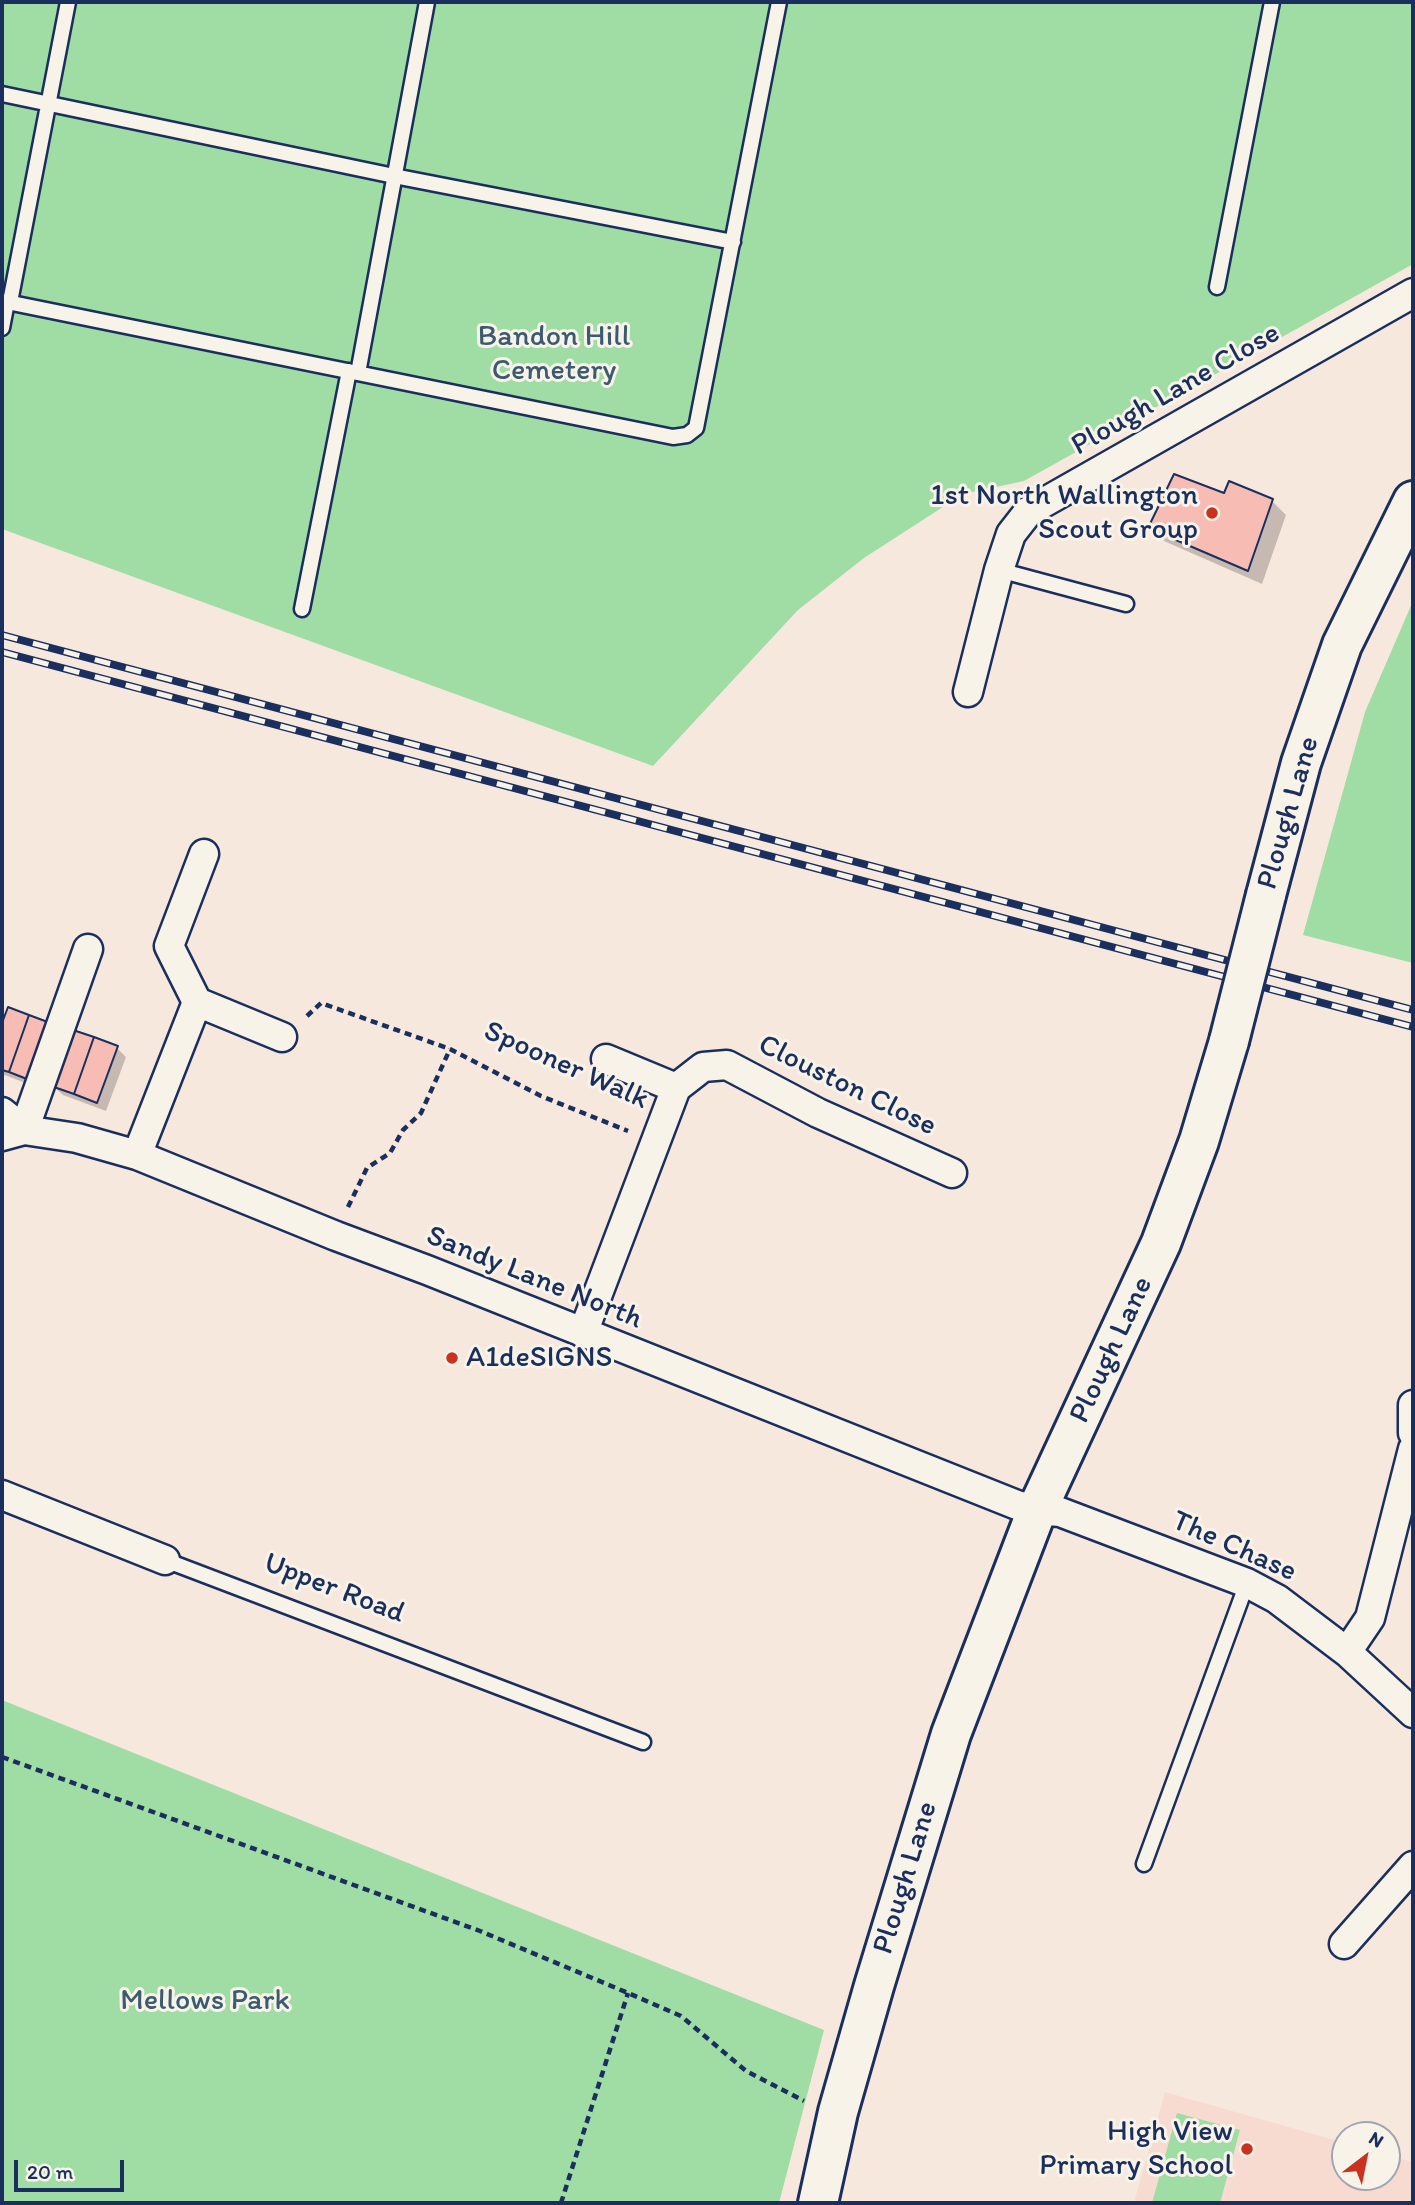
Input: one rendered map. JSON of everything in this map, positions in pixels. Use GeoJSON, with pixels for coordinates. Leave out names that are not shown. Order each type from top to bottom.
{"type":"FeatureCollection","features":[{"type":"Feature","properties":{"kind":"main road","name":"Plough Lane"},"geometry":{"type":"LineString","coordinates":[[818,2203],[838,2112],[932,1792],[965,1697],[1038,1510],[1161,1243],[1199,1141],[1229,1041],[1301,762],[1342,645],[1413,500]]}},
{"type":"Feature","properties":{"kind":"street","name":"Plough Lane Close"},"geometry":{"type":"LineString","coordinates":[[968,691],[999,570],[1012,534],[1029,511],[1413,293]]}},
{"type":"Feature","properties":{"kind":"street"},"geometry":{"type":"LineString","coordinates":[[204,853],[169,946],[197,1002],[282,1037]]}},
{"type":"Feature","properties":{"kind":"street"},"geometry":{"type":"LineString","coordinates":[[13,1133],[88,949]]}},
{"type":"Feature","properties":{"kind":"street"},"geometry":{"type":"LineString","coordinates":[[137,1155],[197,1002]]}},
{"type":"Feature","properties":{"kind":"street"},"geometry":{"type":"LineString","coordinates":[[583,1333],[676,1088],[606,1059]]}},
{"type":"Feature","properties":{"kind":"street","name":"Clouston Close"},"geometry":{"type":"LineString","coordinates":[[676,1088],[703,1068],[727,1065],[818,1113],[952,1173]]}},
{"type":"Feature","properties":{"kind":"street"},"geometry":{"type":"LineString","coordinates":[[2,1112],[13,1133]]}},
{"type":"Feature","properties":{"kind":"street","name":"Sandy Lane North"},"geometry":{"type":"LineString","coordinates":[[13,1133],[78,1138],[137,1155],[1005,1500],[1038,1510]]}},
{"type":"Feature","properties":{"kind":"street"},"geometry":{"type":"LineString","coordinates":[[1413,1405],[1413,1433]]}},
{"type":"Feature","properties":{"kind":"street"},"geometry":{"type":"LineString","coordinates":[[1347,1652],[1370,1618],[1413,1449]]}},
{"type":"Feature","properties":{"kind":"street","name":"Upper Road"},"geometry":{"type":"LineString","coordinates":[[2,1496],[165,1560]]}},
{"type":"Feature","properties":{"kind":"street","name":"The Chase"},"geometry":{"type":"LineString","coordinates":[[1038,1510],[1060,1512],[1247,1584],[1278,1599],[1347,1652],[1413,1713]]}},
{"type":"Feature","properties":{"kind":"street"},"geometry":{"type":"LineString","coordinates":[[1344,1944],[1413,1866]]}},
{"type":"Feature","properties":{"kind":"lane"},"geometry":{"type":"LineString","coordinates":[[2,328],[68,2]]}},
{"type":"Feature","properties":{"kind":"lane"},"geometry":{"type":"LineString","coordinates":[[302,609],[394,176],[427,2]]}},
{"type":"Feature","properties":{"kind":"lane"},"geometry":{"type":"LineString","coordinates":[[6,302],[673,437],[687,435],[696,428],[779,2]]}},
{"type":"Feature","properties":{"kind":"lane"},"geometry":{"type":"LineString","coordinates":[[1217,287],[1272,2]]}},
{"type":"Feature","properties":{"kind":"lane"},"geometry":{"type":"LineString","coordinates":[[2,94],[394,176],[733,242]]}},
{"type":"Feature","properties":{"kind":"lane"},"geometry":{"type":"LineString","coordinates":[[999,570],[1126,604]]}},
{"type":"Feature","properties":{"kind":"lane","name":"Upper Road"},"geometry":{"type":"LineString","coordinates":[[165,1560],[643,1742]]}},
{"type":"Feature","properties":{"kind":"lane"},"geometry":{"type":"LineString","coordinates":[[1144,1864],[1247,1584]]}},
{"type":"Feature","properties":{"kind":"path","name":"Spooner Walk"},"geometry":{"type":"LineString","coordinates":[[282,1037],[321,1003],[450,1049],[541,1096],[655,1142]]}},
{"type":"Feature","properties":{"kind":"path","name":"Spooner Walk"},"geometry":{"type":"LineString","coordinates":[[336,1236],[366,1168],[390,1153],[403,1130],[421,1113],[450,1049]]}},
{"type":"Feature","properties":{"kind":"path"},"geometry":{"type":"LineString","coordinates":[[2,1766],[3,1757],[480,1931],[681,2016],[746,2071],[796,2098],[838,2112]]}},
{"type":"Feature","properties":{"kind":"path"},"geometry":{"type":"LineString","coordinates":[[561,2203],[628,1993]]}},
{"type":"Feature","properties":{"kind":"shaded area","name":"High View Primary School"},"geometry":{"type":"Polygon","coordinates":[[[1165,2092],[1331,2139],[1331,2191],[1401,2191],[1401,2159],[1413,2162],[1413,2203],[1134,2203],[1165,2092]]]}},
{"type":"Feature","properties":{"kind":"green space","name":"Bandon Hill Cemetery"},"geometry":{"type":"Polygon","coordinates":[[[2,2],[1413,2],[1413,264],[1024,481],[963,494],[864,558],[798,610],[653,766],[2,529],[2,2]]]}},
{"type":"Feature","properties":{"kind":"green space"},"geometry":{"type":"Polygon","coordinates":[[[1413,601],[1413,963],[1303,935],[1365,712],[1413,601]]]}},
{"type":"Feature","properties":{"kind":"green space","name":"Mellows Park"},"geometry":{"type":"Polygon","coordinates":[[[2,1700],[824,2030],[779,2203],[2,2203],[2,1700]]]}},
{"type":"Feature","properties":{"kind":"green space"},"geometry":{"type":"Polygon","coordinates":[[[1177,2113],[1240,2130],[1220,2203],[1152,2203],[1177,2113]]]}},
{"type":"Feature","properties":{"kind":"building","name":"1st North Wallington Scout Group"},"geometry":{"type":"Polygon","coordinates":[[[1174,474],[1224,493],[1229,481],[1273,499],[1248,571],[1148,528],[1174,474]]]}},
{"type":"Feature","properties":{"kind":"building"},"geometry":{"type":"Polygon","coordinates":[[[8,1007],[29,1015],[9,1072],[2,1070],[2,1023],[8,1007]]]}},
{"type":"Feature","properties":{"kind":"building"},"geometry":{"type":"Polygon","coordinates":[[[29,1015],[53,1024],[32,1081],[9,1072],[29,1015]]]}},
{"type":"Feature","properties":{"kind":"building"},"geometry":{"type":"Polygon","coordinates":[[[73,1030],[94,1037],[74,1094],[51,1086],[73,1030]]]}},
{"type":"Feature","properties":{"kind":"building"},"geometry":{"type":"Polygon","coordinates":[[[94,1037],[118,1046],[97,1103],[74,1094],[94,1037]]]}},
{"type":"Feature","properties":{"kind":"railway"},"geometry":{"type":"LineString","coordinates":[[2,635],[1413,1010]]}},
{"type":"Feature","properties":{"kind":"railway"},"geometry":{"type":"LineString","coordinates":[[2,652],[1413,1027]]}},
{"type":"Feature","properties":{"kind":"place","name":"1st North Wallington Scout Group"},"geometry":{"type":"Point","coordinates":[1212,513]}},
{"type":"Feature","properties":{"kind":"place","name":"A1deSIGNS"},"geometry":{"type":"Point","coordinates":[452,1358]}},
{"type":"Feature","properties":{"kind":"place","name":"High View Primary School"},"geometry":{"type":"Point","coordinates":[1247,2149]}}]}
